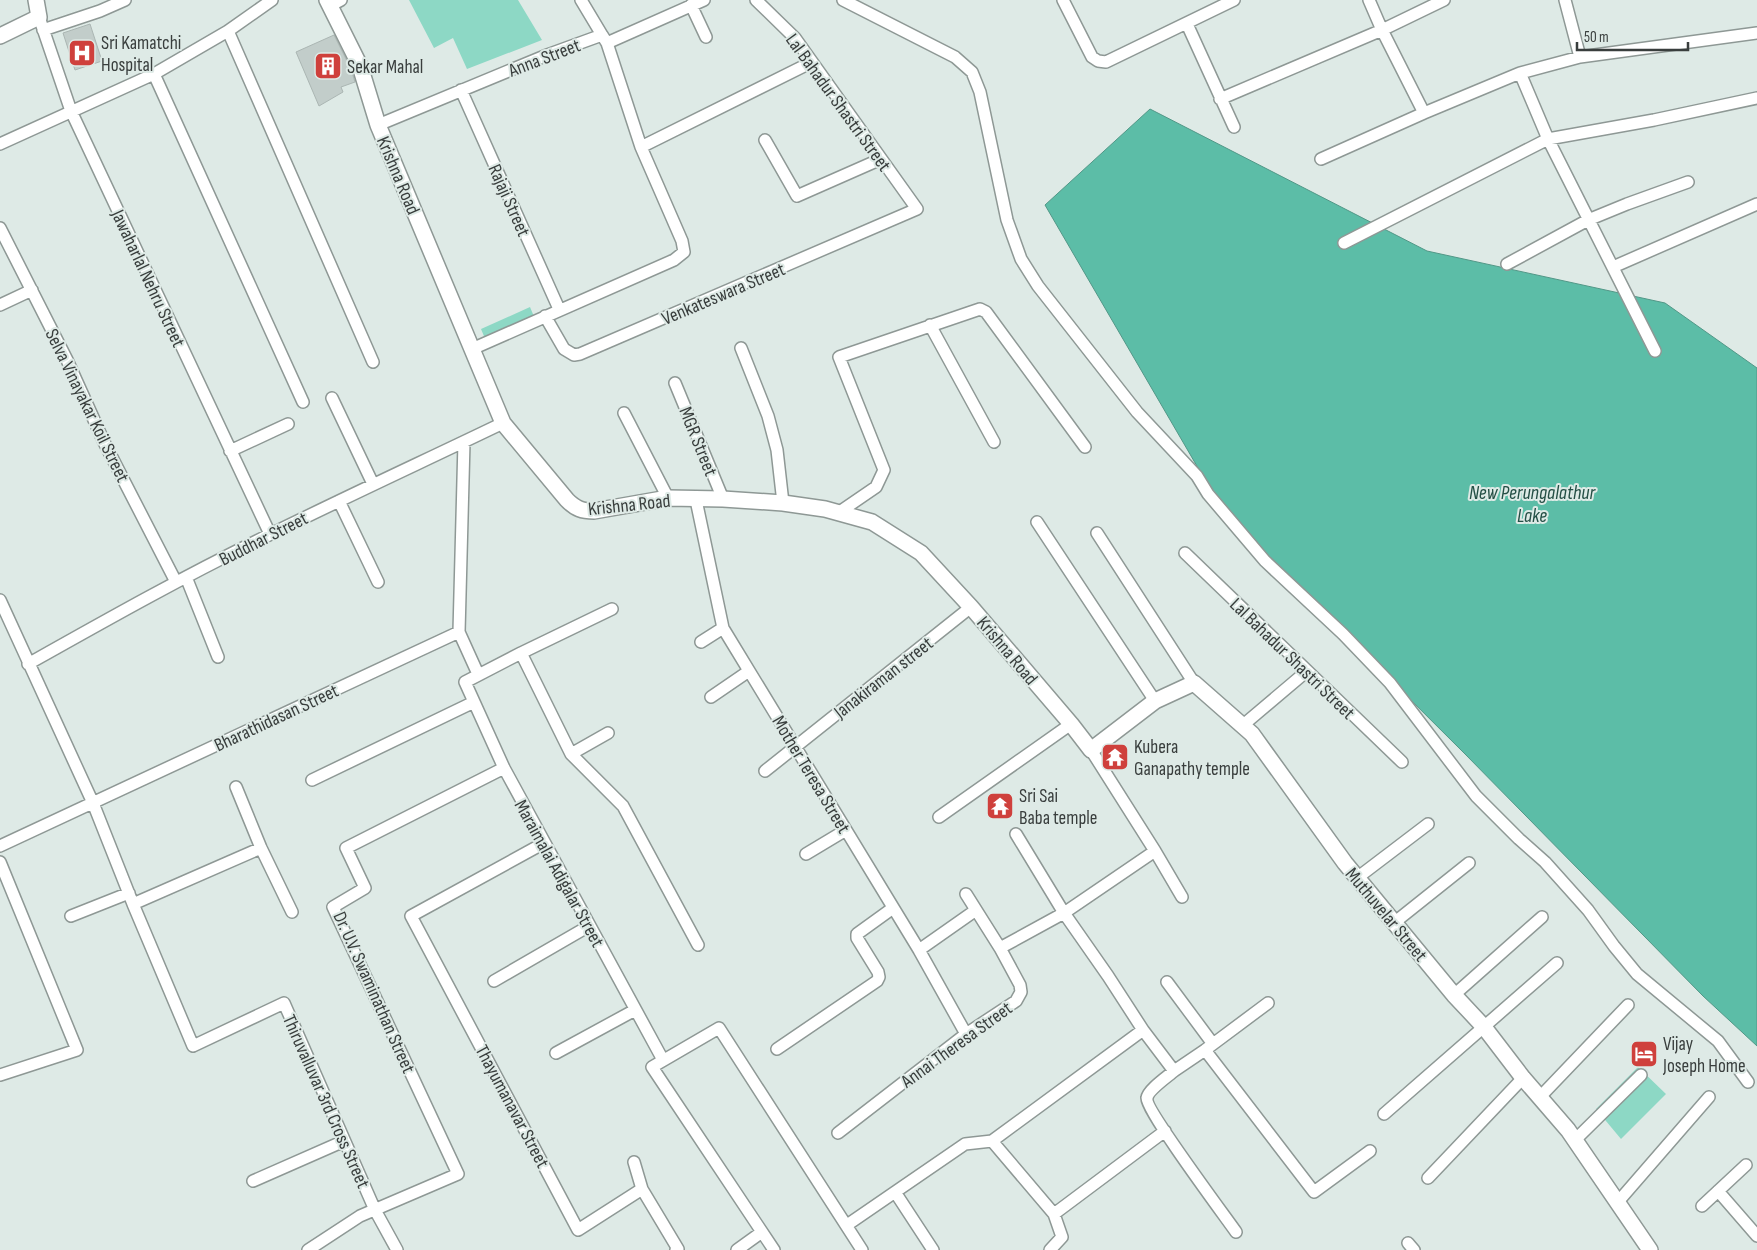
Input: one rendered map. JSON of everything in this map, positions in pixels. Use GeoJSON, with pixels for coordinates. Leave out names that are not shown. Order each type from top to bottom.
{"type":"FeatureCollection","features":[{"type":"Feature","properties":{"kind":"street"},"geometry":{"type":"LineString","coordinates":[[36,0],[41,24]]}},
{"type":"Feature","properties":{"kind":"street"},"geometry":{"type":"LineString","coordinates":[[0,36],[41,24],[100,11],[124,0]]}},
{"type":"Feature","properties":{"kind":"street"},"geometry":{"type":"LineString","coordinates":[[0,144],[154,74],[228,32],[272,0]]}},
{"type":"Feature","properties":{"kind":"street"},"geometry":{"type":"LineString","coordinates":[[472,348],[674,260],[684,252],[682,241],[641,147],[604,39],[581,0]]}},
{"type":"Feature","properties":{"kind":"street","name":"Anna Street"},"geometry":{"type":"LineString","coordinates":[[378,125],[547,55],[604,39],[704,0]]}},
{"type":"Feature","properties":{"kind":"street","name":"Lal Bahadur Shastri Street"},"geometry":{"type":"LineString","coordinates":[[756,0],[795,38],[917,209]]}},
{"type":"Feature","properties":{"kind":"street"},"geometry":{"type":"LineString","coordinates":[[843,0],[955,57],[972,72],[980,92],[1007,220],[1021,259],[1038,286],[1137,412],[1197,476],[1208,494],[1266,560],[1349,640],[1390,683],[1476,796],[1544,862],[1588,910],[1637,974],[1718,1041],[1748,1082]]}},
{"type":"Feature","properties":{"kind":"street"},"geometry":{"type":"LineString","coordinates":[[1063,0],[1092,57],[1106,62],[1234,0]]}},
{"type":"Feature","properties":{"kind":"street"},"geometry":{"type":"LineString","coordinates":[[1369,0],[1424,113]]}},
{"type":"Feature","properties":{"kind":"street"},"geometry":{"type":"LineString","coordinates":[[1220,99],[1382,30],[1444,0]]}},
{"type":"Feature","properties":{"kind":"street"},"geometry":{"type":"LineString","coordinates":[[1565,0],[1580,57]]}},
{"type":"Feature","properties":{"kind":"street","name":"Krishna Road"},"geometry":{"type":"LineString","coordinates":[[333,2],[360,66],[378,125],[503,423],[575,508],[583,511],[594,511],[668,498],[723,499],[783,503],[825,509],[872,522],[921,553],[972,607],[1091,750]]}},
{"type":"Feature","properties":{"kind":"street"},"geometry":{"type":"LineString","coordinates":[[691,5],[706,37]]}},
{"type":"Feature","properties":{"kind":"street","name":"Jawaharlal Nehru Street"},"geometry":{"type":"LineString","coordinates":[[41,24],[71,111],[270,534]]}},
{"type":"Feature","properties":{"kind":"street"},"geometry":{"type":"LineString","coordinates":[[1187,24],[1234,127]]}},
{"type":"Feature","properties":{"kind":"street"},"geometry":{"type":"LineString","coordinates":[[228,32],[373,362]]}},
{"type":"Feature","properties":{"kind":"street"},"geometry":{"type":"LineString","coordinates":[[1321,159],[1520,73],[1580,57],[1757,33]]}},
{"type":"Feature","properties":{"kind":"street"},"geometry":{"type":"LineString","coordinates":[[641,147],[812,62]]}},
{"type":"Feature","properties":{"kind":"street"},"geometry":{"type":"LineString","coordinates":[[1520,73],[1548,140],[1655,351]]}},
{"type":"Feature","properties":{"kind":"street"},"geometry":{"type":"LineString","coordinates":[[154,74],[303,402]]}},
{"type":"Feature","properties":{"kind":"street","name":"Rajaji Street"},"geometry":{"type":"LineString","coordinates":[[461,90],[559,310]]}},
{"type":"Feature","properties":{"kind":"street"},"geometry":{"type":"LineString","coordinates":[[1344,243],[1548,140],[1757,98]]}},
{"type":"Feature","properties":{"kind":"street"},"geometry":{"type":"LineString","coordinates":[[765,140],[797,196],[881,159]]}},
{"type":"Feature","properties":{"kind":"street"},"geometry":{"type":"LineString","coordinates":[[1507,264],[1588,220],[1688,182]]}},
{"type":"Feature","properties":{"kind":"street"},"geometry":{"type":"LineString","coordinates":[[1613,267],[1757,204]]}},
{"type":"Feature","properties":{"kind":"street","name":"Venkateswara Street"},"geometry":{"type":"LineString","coordinates":[[545,316],[564,349],[574,355],[580,354],[917,209]]}},
{"type":"Feature","properties":{"kind":"street","name":"Selva Vinayakar Koil Street"},"geometry":{"type":"LineString","coordinates":[[0,228],[67,360],[104,442],[181,580],[218,657]]}},
{"type":"Feature","properties":{"kind":"street"},"geometry":{"type":"LineString","coordinates":[[0,304],[32,290]]}},
{"type":"Feature","properties":{"kind":"street"},"geometry":{"type":"LineString","coordinates":[[838,512],[876,487],[884,470],[839,357],[976,310],[980,309],[986,312],[1085,448]]}},
{"type":"Feature","properties":{"kind":"street"},"geometry":{"type":"LineString","coordinates":[[930,325],[994,442]]}},
{"type":"Feature","properties":{"kind":"street"},"geometry":{"type":"LineString","coordinates":[[740,348],[768,416],[777,450],[783,503]]}},
{"type":"Feature","properties":{"kind":"street","name":"MGR Street"},"geometry":{"type":"LineString","coordinates":[[674,383],[723,499]]}},
{"type":"Feature","properties":{"kind":"street"},"geometry":{"type":"LineString","coordinates":[[332,398],[373,484]]}},
{"type":"Feature","properties":{"kind":"street"},"geometry":{"type":"LineString","coordinates":[[624,413],[668,498]]}},
{"type":"Feature","properties":{"kind":"street","name":"Buddhar Street"},"geometry":{"type":"LineString","coordinates":[[28,664],[181,580],[270,534],[503,423]]}},
{"type":"Feature","properties":{"kind":"street"},"geometry":{"type":"LineString","coordinates":[[230,450],[288,424]]}},
{"type":"Feature","properties":{"kind":"street"},"geometry":{"type":"LineString","coordinates":[[464,442],[459,632],[478,674],[612,609]]}},
{"type":"Feature","properties":{"kind":"street","name":"Mother Teresa Street"},"geometry":{"type":"LineString","coordinates":[[696,500],[723,628],[919,950],[966,1034]]}},
{"type":"Feature","properties":{"kind":"street"},"geometry":{"type":"LineString","coordinates":[[339,501],[378,582]]}},
{"type":"Feature","properties":{"kind":"street"},"geometry":{"type":"LineString","coordinates":[[1038,522],[1154,701]]}},
{"type":"Feature","properties":{"kind":"street"},"geometry":{"type":"LineString","coordinates":[[1097,533],[1194,683],[1154,701],[1091,750],[1182,897]]}},
{"type":"Feature","properties":{"kind":"street","name":"Lal Bahadur Shastri Street"},"geometry":{"type":"LineString","coordinates":[[1185,553],[1402,762]]}},
{"type":"Feature","properties":{"kind":"street"},"geometry":{"type":"LineString","coordinates":[[0,600],[92,803],[131,898]]}},
{"type":"Feature","properties":{"kind":"street","name":"Janakiraman street"},"geometry":{"type":"LineString","coordinates":[[765,771],[972,607]]}},
{"type":"Feature","properties":{"kind":"street"},"geometry":{"type":"LineString","coordinates":[[701,642],[723,628]]}},
{"type":"Feature","properties":{"kind":"street","name":"Bharathidasan Street"},"geometry":{"type":"LineString","coordinates":[[0,846],[459,632]]}},
{"type":"Feature","properties":{"kind":"street"},"geometry":{"type":"LineString","coordinates":[[521,653],[571,754],[623,806],[698,945]]}},
{"type":"Feature","properties":{"kind":"street"},"geometry":{"type":"LineString","coordinates":[[1242,726],[1307,670]]}},
{"type":"Feature","properties":{"kind":"street"},"geometry":{"type":"LineString","coordinates":[[711,697],[749,671]]}},
{"type":"Feature","properties":{"kind":"street","name":"Maraimalai Adigalar Street"},"geometry":{"type":"LineString","coordinates":[[478,674],[464,682],[504,768],[663,1060]]}},
{"type":"Feature","properties":{"kind":"street","name":"Muthuvelar Street"},"geometry":{"type":"LineString","coordinates":[[1194,683],[1252,734],[1345,863],[1454,995],[1484,1027],[1523,1078],[1575,1140],[1647,1249]]}},
{"type":"Feature","properties":{"kind":"street"},"geometry":{"type":"LineString","coordinates":[[312,780],[474,702]]}},
{"type":"Feature","properties":{"kind":"street"},"geometry":{"type":"LineString","coordinates":[[939,817],[1071,724]]}},
{"type":"Feature","properties":{"kind":"street"},"geometry":{"type":"LineString","coordinates":[[571,754],[608,733]]}},
{"type":"Feature","properties":{"kind":"street","name":"Dr. U.V. Swaminathan Street"},"geometry":{"type":"LineString","coordinates":[[375,1210],[458,1174],[333,906],[365,888],[346,848],[504,768]]}},
{"type":"Feature","properties":{"kind":"street"},"geometry":{"type":"LineString","coordinates":[[236,787],[261,848],[292,912]]}},
{"type":"Feature","properties":{"kind":"street"},"geometry":{"type":"LineString","coordinates":[[1357,878],[1428,824]]}},
{"type":"Feature","properties":{"kind":"street"},"geometry":{"type":"LineString","coordinates":[[806,854],[846,830]]}},
{"type":"Feature","properties":{"kind":"street"},"geometry":{"type":"LineString","coordinates":[[1016,834],[1064,913],[1143,1030],[1174,1071]]}},
{"type":"Feature","properties":{"kind":"street","name":"Thayumanavar Street"},"geometry":{"type":"LineString","coordinates":[[544,843],[411,916],[578,1230],[642,1189]]}},
{"type":"Feature","properties":{"kind":"street"},"geometry":{"type":"LineString","coordinates":[[71,916],[131,898],[261,848]]}},
{"type":"Feature","properties":{"kind":"street"},"geometry":{"type":"LineString","coordinates":[[1000,948],[1064,913],[1155,851]]}},
{"type":"Feature","properties":{"kind":"street"},"geometry":{"type":"LineString","coordinates":[[0,862],[77,1050],[0,1075]]}},
{"type":"Feature","properties":{"kind":"street"},"geometry":{"type":"LineString","coordinates":[[1395,922],[1469,863]]}},
{"type":"Feature","properties":{"kind":"street","name":"Annai Theresa Street"},"geometry":{"type":"LineString","coordinates":[[838,1134],[966,1034],[1016,1000],[1021,992],[1020,985],[1000,948],[966,894]]}},
{"type":"Feature","properties":{"kind":"street","name":"Thiruvalluvar 3rd Cross Street"},"geometry":{"type":"LineString","coordinates":[[131,898],[193,1046],[284,1003],[375,1210],[397,1250]]}},
{"type":"Feature","properties":{"kind":"street"},"geometry":{"type":"LineString","coordinates":[[777,1048],[877,981],[879,977],[878,972],[857,938],[857,934],[893,908]]}},
{"type":"Feature","properties":{"kind":"street"},"geometry":{"type":"LineString","coordinates":[[919,950],[976,910]]}},
{"type":"Feature","properties":{"kind":"street"},"geometry":{"type":"LineString","coordinates":[[1454,995],[1542,917]]}},
{"type":"Feature","properties":{"kind":"street"},"geometry":{"type":"LineString","coordinates":[[494,981],[589,926]]}},
{"type":"Feature","properties":{"kind":"street"},"geometry":{"type":"LineString","coordinates":[[1384,1114],[1557,963]]}},
{"type":"Feature","properties":{"kind":"street"},"geometry":{"type":"LineString","coordinates":[[1167,982],[1209,1047],[1312,1191],[1317,1192],[1370,1151]]}},
{"type":"Feature","properties":{"kind":"street"},"geometry":{"type":"LineString","coordinates":[[1236,1232],[1164,1131],[1147,1103],[1147,1097],[1150,1092],[1174,1071],[1268,1003]]}},
{"type":"Feature","properties":{"kind":"street"},"geometry":{"type":"LineString","coordinates":[[1540,1097],[1628,1005]]}},
{"type":"Feature","properties":{"kind":"street"},"geometry":{"type":"LineString","coordinates":[[556,1053],[635,1010]]}},
{"type":"Feature","properties":{"kind":"street"},"geometry":{"type":"LineString","coordinates":[[774,1250],[652,1067],[719,1028],[862,1250]]}},
{"type":"Feature","properties":{"kind":"street"},"geometry":{"type":"LineString","coordinates":[[847,1225],[965,1144],[992,1141],[1143,1030]]}},
{"type":"Feature","properties":{"kind":"street"},"geometry":{"type":"LineString","coordinates":[[1575,1140],[1641,1074]]}},
{"type":"Feature","properties":{"kind":"street"},"geometry":{"type":"LineString","coordinates":[[1428,1178],[1523,1078]]}},
{"type":"Feature","properties":{"kind":"street"},"geometry":{"type":"LineString","coordinates":[[1618,1203],[1709,1097]]}},
{"type":"Feature","properties":{"kind":"street"},"geometry":{"type":"LineString","coordinates":[[1054,1214],[1164,1131]]}},
{"type":"Feature","properties":{"kind":"street"},"geometry":{"type":"LineString","coordinates":[[253,1181],[344,1141]]}},
{"type":"Feature","properties":{"kind":"street"},"geometry":{"type":"LineString","coordinates":[[992,1141],[1054,1214],[1062,1237],[1050,1250]]}},
{"type":"Feature","properties":{"kind":"street"},"geometry":{"type":"LineString","coordinates":[[634,1162],[642,1189],[678,1249],[676,1250]]}},
{"type":"Feature","properties":{"kind":"street"},"geometry":{"type":"LineString","coordinates":[[1702,1206],[1746,1165]]}},
{"type":"Feature","properties":{"kind":"street"},"geometry":{"type":"LineString","coordinates":[[1718,1191],[1757,1236]]}},
{"type":"Feature","properties":{"kind":"street"},"geometry":{"type":"LineString","coordinates":[[895,1192],[933,1250]]}},
{"type":"Feature","properties":{"kind":"street"},"geometry":{"type":"LineString","coordinates":[[308,1250],[360,1216],[375,1210]]}},
{"type":"Feature","properties":{"kind":"street"},"geometry":{"type":"LineString","coordinates":[[737,1250],[762,1232]]}},
{"type":"Feature","properties":{"kind":"shaded area"},"geometry":{"type":"Polygon","coordinates":[[[409,0],[518,0],[542,40],[467,69],[453,38],[434,48],[409,0]]]}},
{"type":"Feature","properties":{"kind":"shaded area"},"geometry":{"type":"Polygon","coordinates":[[[530,307],[535,319],[486,341],[481,329],[530,307]]]}},
{"type":"Feature","properties":{"kind":"shaded area"},"geometry":{"type":"Polygon","coordinates":[[[1638,1067],[1666,1094],[1621,1139],[1596,1109],[1638,1067]]]}},
{"type":"Feature","properties":{"kind":"water","name":"New Perungalathur Lake"},"geometry":{"type":"Polygon","coordinates":[[[1150,109],[1427,251],[1665,303],[1757,368],[1757,1046],[1703,996],[1465,754],[1226,516],[1045,205],[1150,109]]]}},
{"type":"Feature","properties":{"kind":"building"},"geometry":{"type":"Polygon","coordinates":[[[90,24],[102,61],[75,70],[63,33],[90,24]]]}},
{"type":"Feature","properties":{"kind":"building","name":"Sekar Mahal"},"geometry":{"type":"Polygon","coordinates":[[[334,35],[351,69],[355,82],[341,87],[343,92],[319,106],[296,52],[334,35]]]}},
{"type":"Feature","properties":{"kind":"place","name":"Sri Kamatchi Hospital"},"geometry":{"type":"Point","coordinates":[82,53]}},
{"type":"Feature","properties":{"kind":"place","name":"Sekar Mahal"},"geometry":{"type":"Point","coordinates":[328,66]}},
{"type":"Feature","properties":{"kind":"place","name":"Kubera Ganapathy temple"},"geometry":{"type":"Point","coordinates":[1115,757]}},
{"type":"Feature","properties":{"kind":"place","name":"Sri Sai Baba temple"},"geometry":{"type":"Point","coordinates":[1000,806]}},
{"type":"Feature","properties":{"kind":"place","name":"Vijay Joseph Home"},"geometry":{"type":"Point","coordinates":[1644,1054]}}]}
